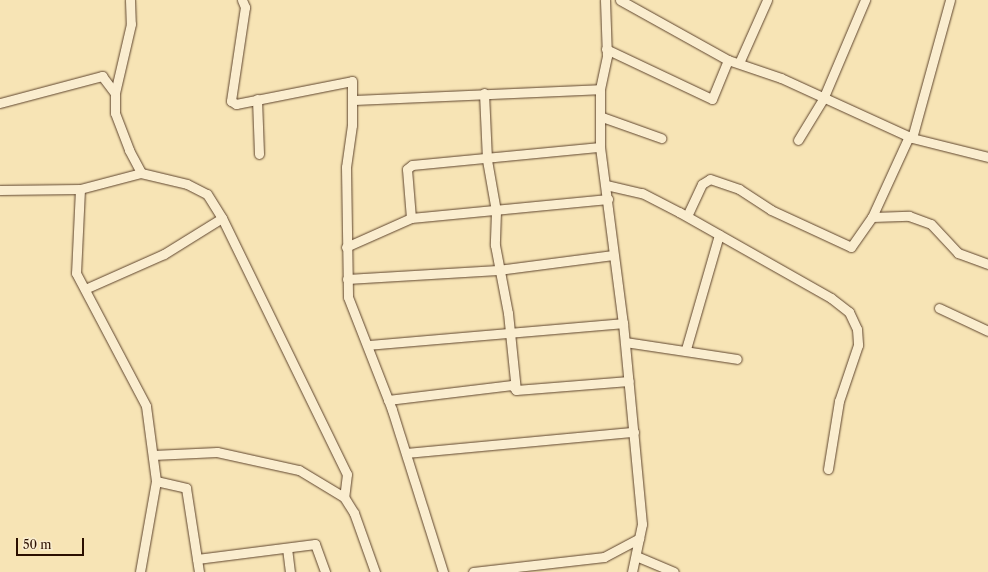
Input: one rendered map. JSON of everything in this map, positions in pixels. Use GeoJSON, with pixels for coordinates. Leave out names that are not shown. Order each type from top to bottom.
{"type":"FeatureCollection","features":[{"type":"Feature","properties":{"kind":"street"},"geometry":{"type":"LineString","coordinates":[[130,0],[131,24],[116,93],[115,113],[141,173]]}},
{"type":"Feature","properties":{"kind":"street"},"geometry":{"type":"LineString","coordinates":[[242,0],[245,7],[231,101],[236,104],[352,81],[352,100],[346,167],[346,247],[348,297],[368,345],[388,400],[443,572]]}},
{"type":"Feature","properties":{"kind":"street"},"geometry":{"type":"LineString","coordinates":[[605,0],[606,49],[600,89],[602,117],[600,147],[623,322],[642,524],[632,572]]}},
{"type":"Feature","properties":{"kind":"street"},"geometry":{"type":"LineString","coordinates":[[620,0],[728,60],[781,78],[823,99],[911,137],[988,157]]}},
{"type":"Feature","properties":{"kind":"street"},"geometry":{"type":"LineString","coordinates":[[739,63],[767,0]]}},
{"type":"Feature","properties":{"kind":"street"},"geometry":{"type":"LineString","coordinates":[[798,140],[823,99],[865,0]]}},
{"type":"Feature","properties":{"kind":"street"},"geometry":{"type":"LineString","coordinates":[[687,216],[702,184],[710,179],[738,189],[771,210],[851,247],[872,217],[911,137],[950,0]]}},
{"type":"Feature","properties":{"kind":"street"},"geometry":{"type":"LineString","coordinates":[[606,49],[712,98],[728,60]]}},
{"type":"Feature","properties":{"kind":"street"},"geometry":{"type":"LineString","coordinates":[[0,103],[102,76],[116,93]]}},
{"type":"Feature","properties":{"kind":"street"},"geometry":{"type":"LineString","coordinates":[[352,100],[600,89]]}},
{"type":"Feature","properties":{"kind":"street"},"geometry":{"type":"LineString","coordinates":[[484,93],[486,160],[496,211],[498,270],[510,330],[516,390]]}},
{"type":"Feature","properties":{"kind":"street"},"geometry":{"type":"LineString","coordinates":[[257,99],[259,154]]}},
{"type":"Feature","properties":{"kind":"street"},"geometry":{"type":"LineString","coordinates":[[602,117],[661,138]]}},
{"type":"Feature","properties":{"kind":"street"},"geometry":{"type":"LineString","coordinates":[[411,218],[407,169],[412,165],[486,160],[600,147]]}},
{"type":"Feature","properties":{"kind":"street"},"geometry":{"type":"LineString","coordinates":[[0,190],[80,190],[141,173],[187,184],[207,194],[222,218],[348,474],[344,497]]}},
{"type":"Feature","properties":{"kind":"street"},"geometry":{"type":"LineString","coordinates":[[606,185],[642,193],[687,216],[831,298],[849,312],[857,329],[858,345],[839,401],[828,469]]}},
{"type":"Feature","properties":{"kind":"street"},"geometry":{"type":"LineString","coordinates":[[80,190],[76,273],[146,406],[156,481],[140,572]]}},
{"type":"Feature","properties":{"kind":"street"},"geometry":{"type":"LineString","coordinates":[[346,247],[411,218],[608,199]]}},
{"type":"Feature","properties":{"kind":"street"},"geometry":{"type":"LineString","coordinates":[[872,217],[910,216],[930,224],[958,253],[988,264]]}},
{"type":"Feature","properties":{"kind":"street"},"geometry":{"type":"LineString","coordinates":[[85,289],[164,254],[222,218]]}},
{"type":"Feature","properties":{"kind":"street"},"geometry":{"type":"LineString","coordinates":[[686,349],[719,235]]}},
{"type":"Feature","properties":{"kind":"street"},"geometry":{"type":"LineString","coordinates":[[347,279],[498,270],[613,255]]}},
{"type":"Feature","properties":{"kind":"street"},"geometry":{"type":"LineString","coordinates":[[939,308],[988,331]]}},
{"type":"Feature","properties":{"kind":"street"},"geometry":{"type":"LineString","coordinates":[[368,345],[510,330],[546,332],[623,322]]}},
{"type":"Feature","properties":{"kind":"street"},"geometry":{"type":"LineString","coordinates":[[625,342],[686,349],[738,359]]}},
{"type":"Feature","properties":{"kind":"street"},"geometry":{"type":"LineString","coordinates":[[516,390],[629,381]]}},
{"type":"Feature","properties":{"kind":"street"},"geometry":{"type":"LineString","coordinates":[[388,400],[512,385],[516,390]]}},
{"type":"Feature","properties":{"kind":"street"},"geometry":{"type":"LineString","coordinates":[[406,453],[634,432]]}},
{"type":"Feature","properties":{"kind":"street"},"geometry":{"type":"LineString","coordinates":[[153,455],[217,452],[254,458],[299,470],[344,497],[354,513],[375,572]]}},
{"type":"Feature","properties":{"kind":"street"},"geometry":{"type":"LineString","coordinates":[[156,481],[180,484],[186,488],[199,572]]}},
{"type":"Feature","properties":{"kind":"street"},"geometry":{"type":"LineString","coordinates":[[473,572],[604,557],[639,538]]}},
{"type":"Feature","properties":{"kind":"street"},"geometry":{"type":"LineString","coordinates":[[197,559],[314,544],[326,572]]}},
{"type":"Feature","properties":{"kind":"street"},"geometry":{"type":"LineString","coordinates":[[287,548],[290,572]]}},
{"type":"Feature","properties":{"kind":"street"},"geometry":{"type":"LineString","coordinates":[[636,556],[674,572]]}}]}
